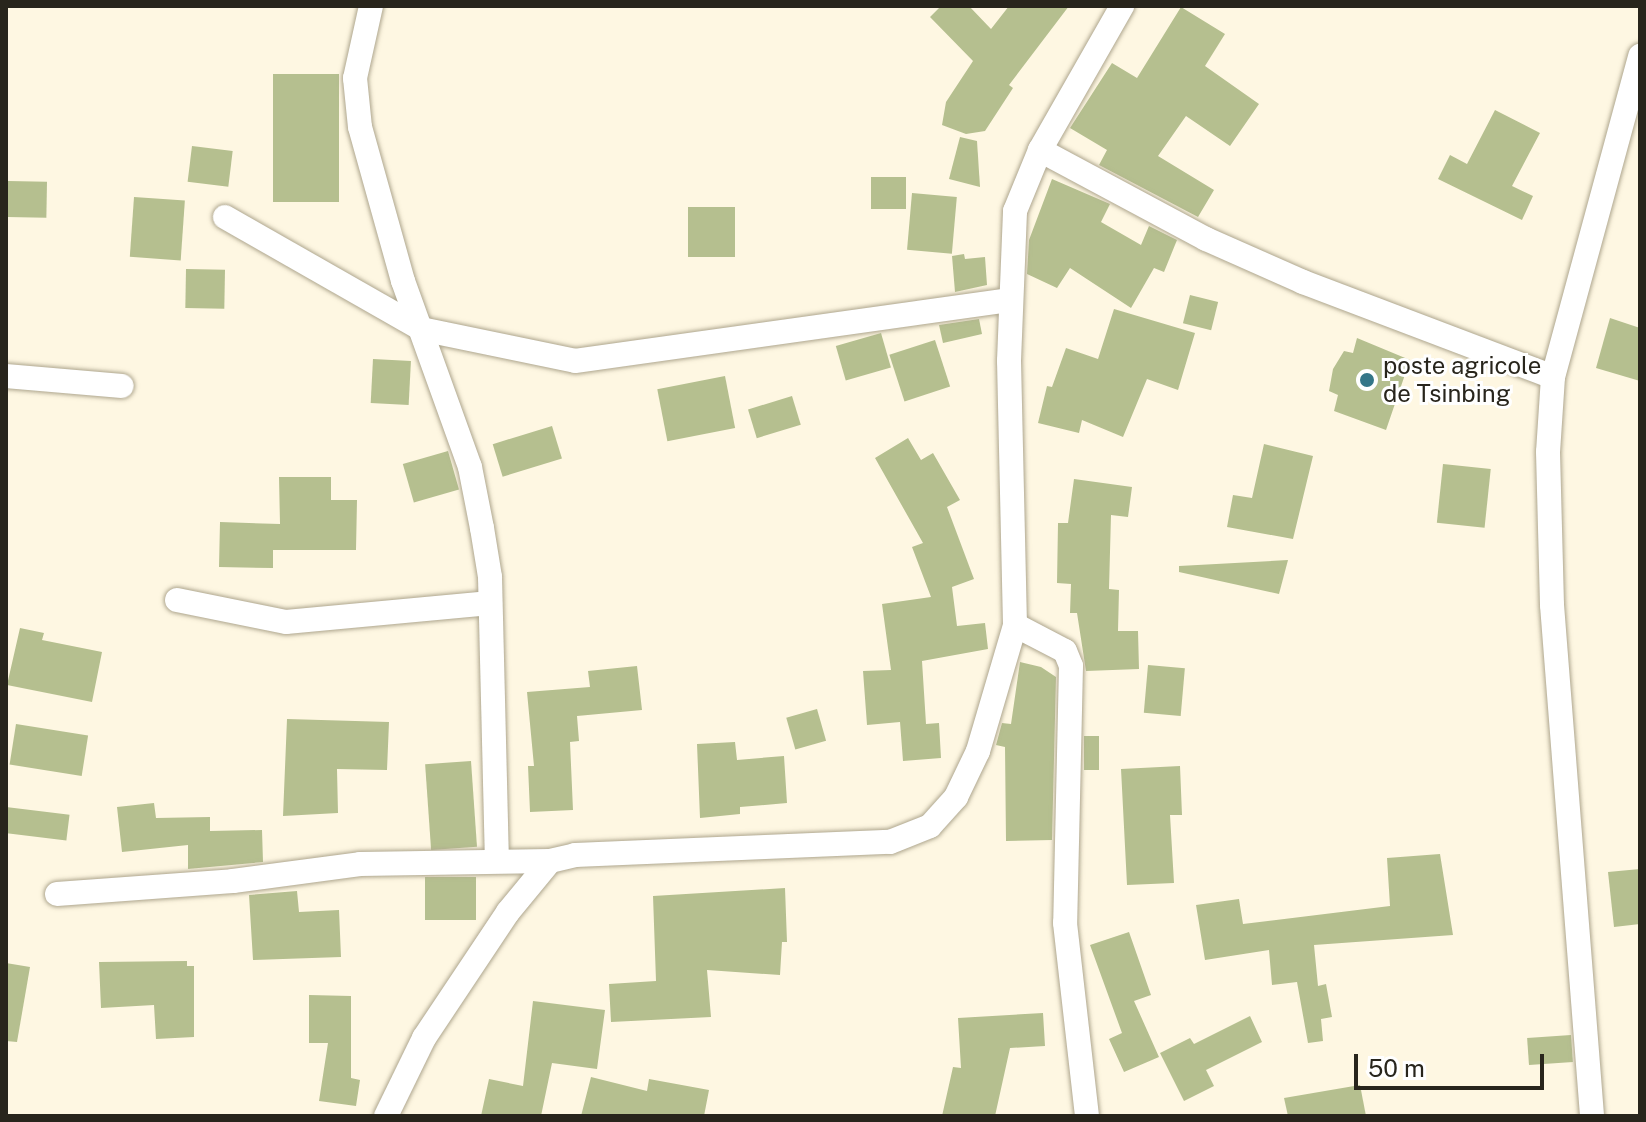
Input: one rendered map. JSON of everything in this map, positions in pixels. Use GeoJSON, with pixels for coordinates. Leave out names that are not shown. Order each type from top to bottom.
{"type":"FeatureCollection","features":[{"type":"Feature","properties":{"kind":"street"},"geometry":{"type":"LineString","coordinates":[[371,6],[355,78],[360,127],[421,329],[470,467],[490,603],[497,859]]}},
{"type":"Feature","properties":{"kind":"street"},"geometry":{"type":"LineString","coordinates":[[57,894],[233,881],[360,864],[497,859],[550,861],[575,855],[890,842],[930,826],[956,797],[978,751],[1015,625],[1009,300],[1015,211],[1040,150],[1122,6]]}},
{"type":"Feature","properties":{"kind":"street"},"geometry":{"type":"LineString","coordinates":[[1592,1116],[1552,605],[1548,452],[1553,377],[1640,56]]}},
{"type":"Feature","properties":{"kind":"street"},"geometry":{"type":"LineString","coordinates":[[1040,150],[1206,239],[1317,288],[1553,377]]}},
{"type":"Feature","properties":{"kind":"street"},"geometry":{"type":"LineString","coordinates":[[225,217],[421,329],[575,361],[1009,300]]}},
{"type":"Feature","properties":{"kind":"street"},"geometry":{"type":"LineString","coordinates":[[6,376],[122,386]]}},
{"type":"Feature","properties":{"kind":"street"},"geometry":{"type":"LineString","coordinates":[[177,600],[286,622],[490,603]]}},
{"type":"Feature","properties":{"kind":"street"},"geometry":{"type":"LineString","coordinates":[[1015,625],[1065,651],[1071,666],[1065,923],[1087,1116]]}},
{"type":"Feature","properties":{"kind":"street"},"geometry":{"type":"LineString","coordinates":[[386,1116],[424,1038],[508,912],[550,861]]}},
{"type":"Feature","properties":{"kind":"building"},"geometry":{"type":"Polygon","coordinates":[[[941,6],[969,6],[991,29],[1009,6],[1069,6],[1009,85],[1013,88],[985,131],[966,134],[942,125],[946,102],[973,61],[930,17],[941,6]]]}},
{"type":"Feature","properties":{"kind":"building"},"geometry":{"type":"Polygon","coordinates":[[[1181,7],[1225,34],[1205,66],[1259,104],[1230,146],[1186,116],[1158,156],[1214,190],[1198,217],[1099,165],[1107,150],[1070,128],[1112,63],[1137,78],[1181,7]]]}},
{"type":"Feature","properties":{"kind":"building"},"geometry":{"type":"Polygon","coordinates":[[[273,74],[339,74],[339,202],[273,202],[273,74]]]}},
{"type":"Feature","properties":{"kind":"building"},"geometry":{"type":"Polygon","coordinates":[[[1495,110],[1540,133],[1512,186],[1533,196],[1522,220],[1438,179],[1450,155],[1467,164],[1495,110]]]}},
{"type":"Feature","properties":{"kind":"building"},"geometry":{"type":"Polygon","coordinates":[[[960,137],[977,141],[980,187],[949,179],[960,137]]]}},
{"type":"Feature","properties":{"kind":"building"},"geometry":{"type":"Polygon","coordinates":[[[192,146],[233,151],[228,187],[188,182],[192,146]]]}},
{"type":"Feature","properties":{"kind":"building"},"geometry":{"type":"Polygon","coordinates":[[[871,177],[906,177],[906,209],[871,209],[871,177]]]}},
{"type":"Feature","properties":{"kind":"building"},"geometry":{"type":"Polygon","coordinates":[[[1052,179],[1110,204],[1101,222],[1141,245],[1149,226],[1177,240],[1164,272],[1154,268],[1131,308],[1070,268],[1057,288],[1027,274],[1029,240],[1052,179]]]}},
{"type":"Feature","properties":{"kind":"building"},"geometry":{"type":"Polygon","coordinates":[[[8,181],[47,182],[46,218],[7,217],[8,181]]]}},
{"type":"Feature","properties":{"kind":"building"},"geometry":{"type":"Polygon","coordinates":[[[912,193],[957,197],[952,254],[907,250],[912,193]]]}},
{"type":"Feature","properties":{"kind":"building"},"geometry":{"type":"Polygon","coordinates":[[[134,197],[185,201],[181,260],[130,257],[134,197]]]}},
{"type":"Feature","properties":{"kind":"building"},"geometry":{"type":"Polygon","coordinates":[[[688,207],[735,207],[735,257],[688,257],[688,207]]]}},
{"type":"Feature","properties":{"kind":"building"},"geometry":{"type":"Polygon","coordinates":[[[964,254],[965,259],[985,257],[987,285],[955,292],[952,256],[964,254]]]}},
{"type":"Feature","properties":{"kind":"building"},"geometry":{"type":"Polygon","coordinates":[[[186,269],[225,270],[224,309],[185,308],[186,269]]]}},
{"type":"Feature","properties":{"kind":"building"},"geometry":{"type":"Polygon","coordinates":[[[1190,295],[1218,302],[1211,330],[1183,323],[1190,295]]]}},
{"type":"Feature","properties":{"kind":"building"},"geometry":{"type":"Polygon","coordinates":[[[1114,309],[1195,333],[1178,390],[1147,379],[1123,437],[1082,420],[1079,433],[1038,423],[1047,386],[1052,387],[1066,348],[1098,359],[1114,309]]]}},
{"type":"Feature","properties":{"kind":"building"},"geometry":{"type":"Polygon","coordinates":[[[1610,318],[1640,328],[1640,381],[1596,368],[1610,318]]]}},
{"type":"Feature","properties":{"kind":"building"},"geometry":{"type":"Polygon","coordinates":[[[979,319],[982,334],[943,343],[939,325],[979,319]]]}},
{"type":"Feature","properties":{"kind":"building"},"geometry":{"type":"Polygon","coordinates":[[[881,333],[891,368],[846,381],[836,346],[881,333]]]}},
{"type":"Feature","properties":{"kind":"building","name":"poste agricole de Tsinbing"},"geometry":{"type":"Polygon","coordinates":[[[1357,338],[1410,360],[1386,430],[1334,411],[1338,395],[1329,391],[1333,369],[1344,351],[1353,353],[1357,338]]]}},
{"type":"Feature","properties":{"kind":"building"},"geometry":{"type":"Polygon","coordinates":[[[935,340],[950,387],[904,401],[889,355],[935,340]]]}},
{"type":"Feature","properties":{"kind":"building"},"geometry":{"type":"Polygon","coordinates":[[[373,359],[411,361],[409,405],[371,403],[373,359]]]}},
{"type":"Feature","properties":{"kind":"building"},"geometry":{"type":"Polygon","coordinates":[[[725,376],[735,428],[667,441],[657,389],[725,376]]]}},
{"type":"Feature","properties":{"kind":"building"},"geometry":{"type":"Polygon","coordinates":[[[792,396],[801,425],[757,438],[748,409],[792,396]]]}},
{"type":"Feature","properties":{"kind":"building"},"geometry":{"type":"Polygon","coordinates":[[[552,426],[562,459],[503,477],[493,444],[552,426]]]}},
{"type":"Feature","properties":{"kind":"building"},"geometry":{"type":"Polygon","coordinates":[[[908,438],[921,460],[933,453],[960,500],[947,507],[974,579],[952,587],[957,626],[985,623],[988,649],[922,661],[926,724],[939,723],[941,758],[903,761],[900,722],[867,725],[863,671],[891,670],[882,604],[931,597],[912,547],[923,543],[875,458],[908,438]]]}},
{"type":"Feature","properties":{"kind":"building"},"geometry":{"type":"Polygon","coordinates":[[[1264,444],[1313,456],[1293,539],[1227,527],[1233,495],[1252,498],[1264,444]]]}},
{"type":"Feature","properties":{"kind":"building"},"geometry":{"type":"Polygon","coordinates":[[[448,451],[459,489],[414,502],[403,464],[448,451]]]}},
{"type":"Feature","properties":{"kind":"building"},"geometry":{"type":"Polygon","coordinates":[[[1443,464],[1491,469],[1485,528],[1437,523],[1443,464]]]}},
{"type":"Feature","properties":{"kind":"building"},"geometry":{"type":"Polygon","coordinates":[[[279,477],[331,477],[331,500],[357,500],[356,550],[273,550],[273,568],[219,567],[220,522],[280,524],[279,477]]]}},
{"type":"Feature","properties":{"kind":"building"},"geometry":{"type":"Polygon","coordinates":[[[1074,479],[1132,487],[1128,517],[1111,515],[1109,589],[1119,590],[1118,631],[1138,631],[1139,669],[1086,671],[1077,613],[1070,613],[1071,584],[1057,583],[1058,523],[1068,523],[1074,479]]]}},
{"type":"Feature","properties":{"kind":"building"},"geometry":{"type":"Polygon","coordinates":[[[1288,560],[1279,594],[1179,572],[1179,566],[1288,560]]]}},
{"type":"Feature","properties":{"kind":"building"},"geometry":{"type":"Polygon","coordinates":[[[20,628],[44,633],[42,640],[102,652],[92,702],[7,685],[20,628]]]}},
{"type":"Feature","properties":{"kind":"building"},"geometry":{"type":"Polygon","coordinates":[[[1020,662],[1041,667],[1056,677],[1052,840],[1006,841],[1005,747],[996,745],[1002,723],[1011,724],[1020,662]]]}},
{"type":"Feature","properties":{"kind":"building"},"geometry":{"type":"Polygon","coordinates":[[[1148,665],[1185,668],[1181,716],[1144,713],[1148,665]]]}},
{"type":"Feature","properties":{"kind":"building"},"geometry":{"type":"Polygon","coordinates":[[[637,666],[642,710],[577,716],[579,741],[570,742],[573,810],[530,812],[528,766],[534,766],[527,692],[590,687],[588,671],[637,666]]]}},
{"type":"Feature","properties":{"kind":"building"},"geometry":{"type":"Polygon","coordinates":[[[817,709],[826,741],[795,750],[786,718],[817,709]]]}},
{"type":"Feature","properties":{"kind":"building"},"geometry":{"type":"Polygon","coordinates":[[[287,719],[389,722],[387,770],[337,769],[338,813],[283,816],[287,719]]]}},
{"type":"Feature","properties":{"kind":"building"},"geometry":{"type":"Polygon","coordinates":[[[16,724],[88,735],[82,776],[10,764],[16,724]]]}},
{"type":"Feature","properties":{"kind":"building"},"geometry":{"type":"Polygon","coordinates":[[[1084,736],[1099,736],[1099,770],[1084,770],[1084,736]]]}},
{"type":"Feature","properties":{"kind":"building"},"geometry":{"type":"Polygon","coordinates":[[[735,742],[737,760],[784,756],[787,803],[740,807],[740,814],[700,818],[697,744],[735,742]]]}},
{"type":"Feature","properties":{"kind":"building"},"geometry":{"type":"Polygon","coordinates":[[[471,761],[477,847],[431,850],[425,764],[471,761]]]}},
{"type":"Feature","properties":{"kind":"building"},"geometry":{"type":"Polygon","coordinates":[[[1180,766],[1182,815],[1170,815],[1174,883],[1127,885],[1121,769],[1180,766]]]}},
{"type":"Feature","properties":{"kind":"building"},"geometry":{"type":"Polygon","coordinates":[[[154,803],[156,818],[210,817],[210,831],[262,830],[263,862],[188,869],[188,845],[122,852],[117,807],[154,803]]]}},
{"type":"Feature","properties":{"kind":"building"},"geometry":{"type":"Polygon","coordinates":[[[6,807],[70,815],[66,841],[6,833],[6,807]]]}},
{"type":"Feature","properties":{"kind":"building"},"geometry":{"type":"Polygon","coordinates":[[[1440,854],[1453,935],[1314,945],[1318,986],[1326,984],[1332,1017],[1321,1019],[1323,1041],[1308,1043],[1297,982],[1272,985],[1269,950],[1205,960],[1196,905],[1239,899],[1243,924],[1390,906],[1387,858],[1440,854]]]}},
{"type":"Feature","properties":{"kind":"building"},"geometry":{"type":"Polygon","coordinates":[[[1640,869],[1640,924],[1614,927],[1608,872],[1640,869]]]}},
{"type":"Feature","properties":{"kind":"building"},"geometry":{"type":"Polygon","coordinates":[[[425,877],[476,877],[476,920],[425,920],[425,877]]]}},
{"type":"Feature","properties":{"kind":"building"},"geometry":{"type":"Polygon","coordinates":[[[785,888],[787,942],[782,942],[780,975],[707,970],[711,1017],[611,1022],[609,984],[656,981],[653,896],[785,888]]]}},
{"type":"Feature","properties":{"kind":"building"},"geometry":{"type":"Polygon","coordinates":[[[297,891],[299,912],[339,910],[341,957],[253,960],[249,895],[297,891]]]}},
{"type":"Feature","properties":{"kind":"building"},"geometry":{"type":"Polygon","coordinates":[[[1129,932],[1151,995],[1134,1001],[1159,1057],[1124,1072],[1109,1039],[1122,1033],[1090,945],[1129,932]]]}},
{"type":"Feature","properties":{"kind":"building"},"geometry":{"type":"Polygon","coordinates":[[[187,961],[187,966],[194,966],[194,1037],[156,1039],[154,1005],[101,1008],[99,962],[187,961]]]}},
{"type":"Feature","properties":{"kind":"building"},"geometry":{"type":"Polygon","coordinates":[[[6,963],[30,967],[17,1042],[6,1041],[6,963]]]}},
{"type":"Feature","properties":{"kind":"building"},"geometry":{"type":"Polygon","coordinates":[[[309,995],[351,996],[351,1078],[360,1080],[356,1106],[319,1101],[328,1043],[309,1043],[309,995]]]}},
{"type":"Feature","properties":{"kind":"building"},"geometry":{"type":"Polygon","coordinates":[[[533,1001],[605,1010],[597,1069],[552,1063],[541,1116],[481,1116],[489,1079],[523,1086],[533,1001]]]}},
{"type":"Feature","properties":{"kind":"building"},"geometry":{"type":"Polygon","coordinates":[[[1043,1013],[1045,1046],[1010,1048],[995,1116],[942,1116],[953,1067],[961,1068],[958,1018],[1043,1013]]]}},
{"type":"Feature","properties":{"kind":"building"},"geometry":{"type":"Polygon","coordinates":[[[1250,1016],[1262,1042],[1206,1070],[1214,1086],[1184,1101],[1160,1053],[1190,1038],[1194,1044],[1250,1016]]]}},
{"type":"Feature","properties":{"kind":"building"},"geometry":{"type":"Polygon","coordinates":[[[1571,1035],[1573,1062],[1529,1065],[1527,1038],[1571,1035]]]}},
{"type":"Feature","properties":{"kind":"building"},"geometry":{"type":"Polygon","coordinates":[[[591,1077],[647,1091],[649,1079],[709,1090],[704,1116],[581,1116],[591,1077]]]}},
{"type":"Feature","properties":{"kind":"building"},"geometry":{"type":"Polygon","coordinates":[[[1360,1085],[1366,1116],[1288,1116],[1284,1098],[1360,1085]]]}},
{"type":"Feature","properties":{"kind":"place","name":"poste agricole de Tsinbing"},"geometry":{"type":"Point","coordinates":[1367,380]}}]}
